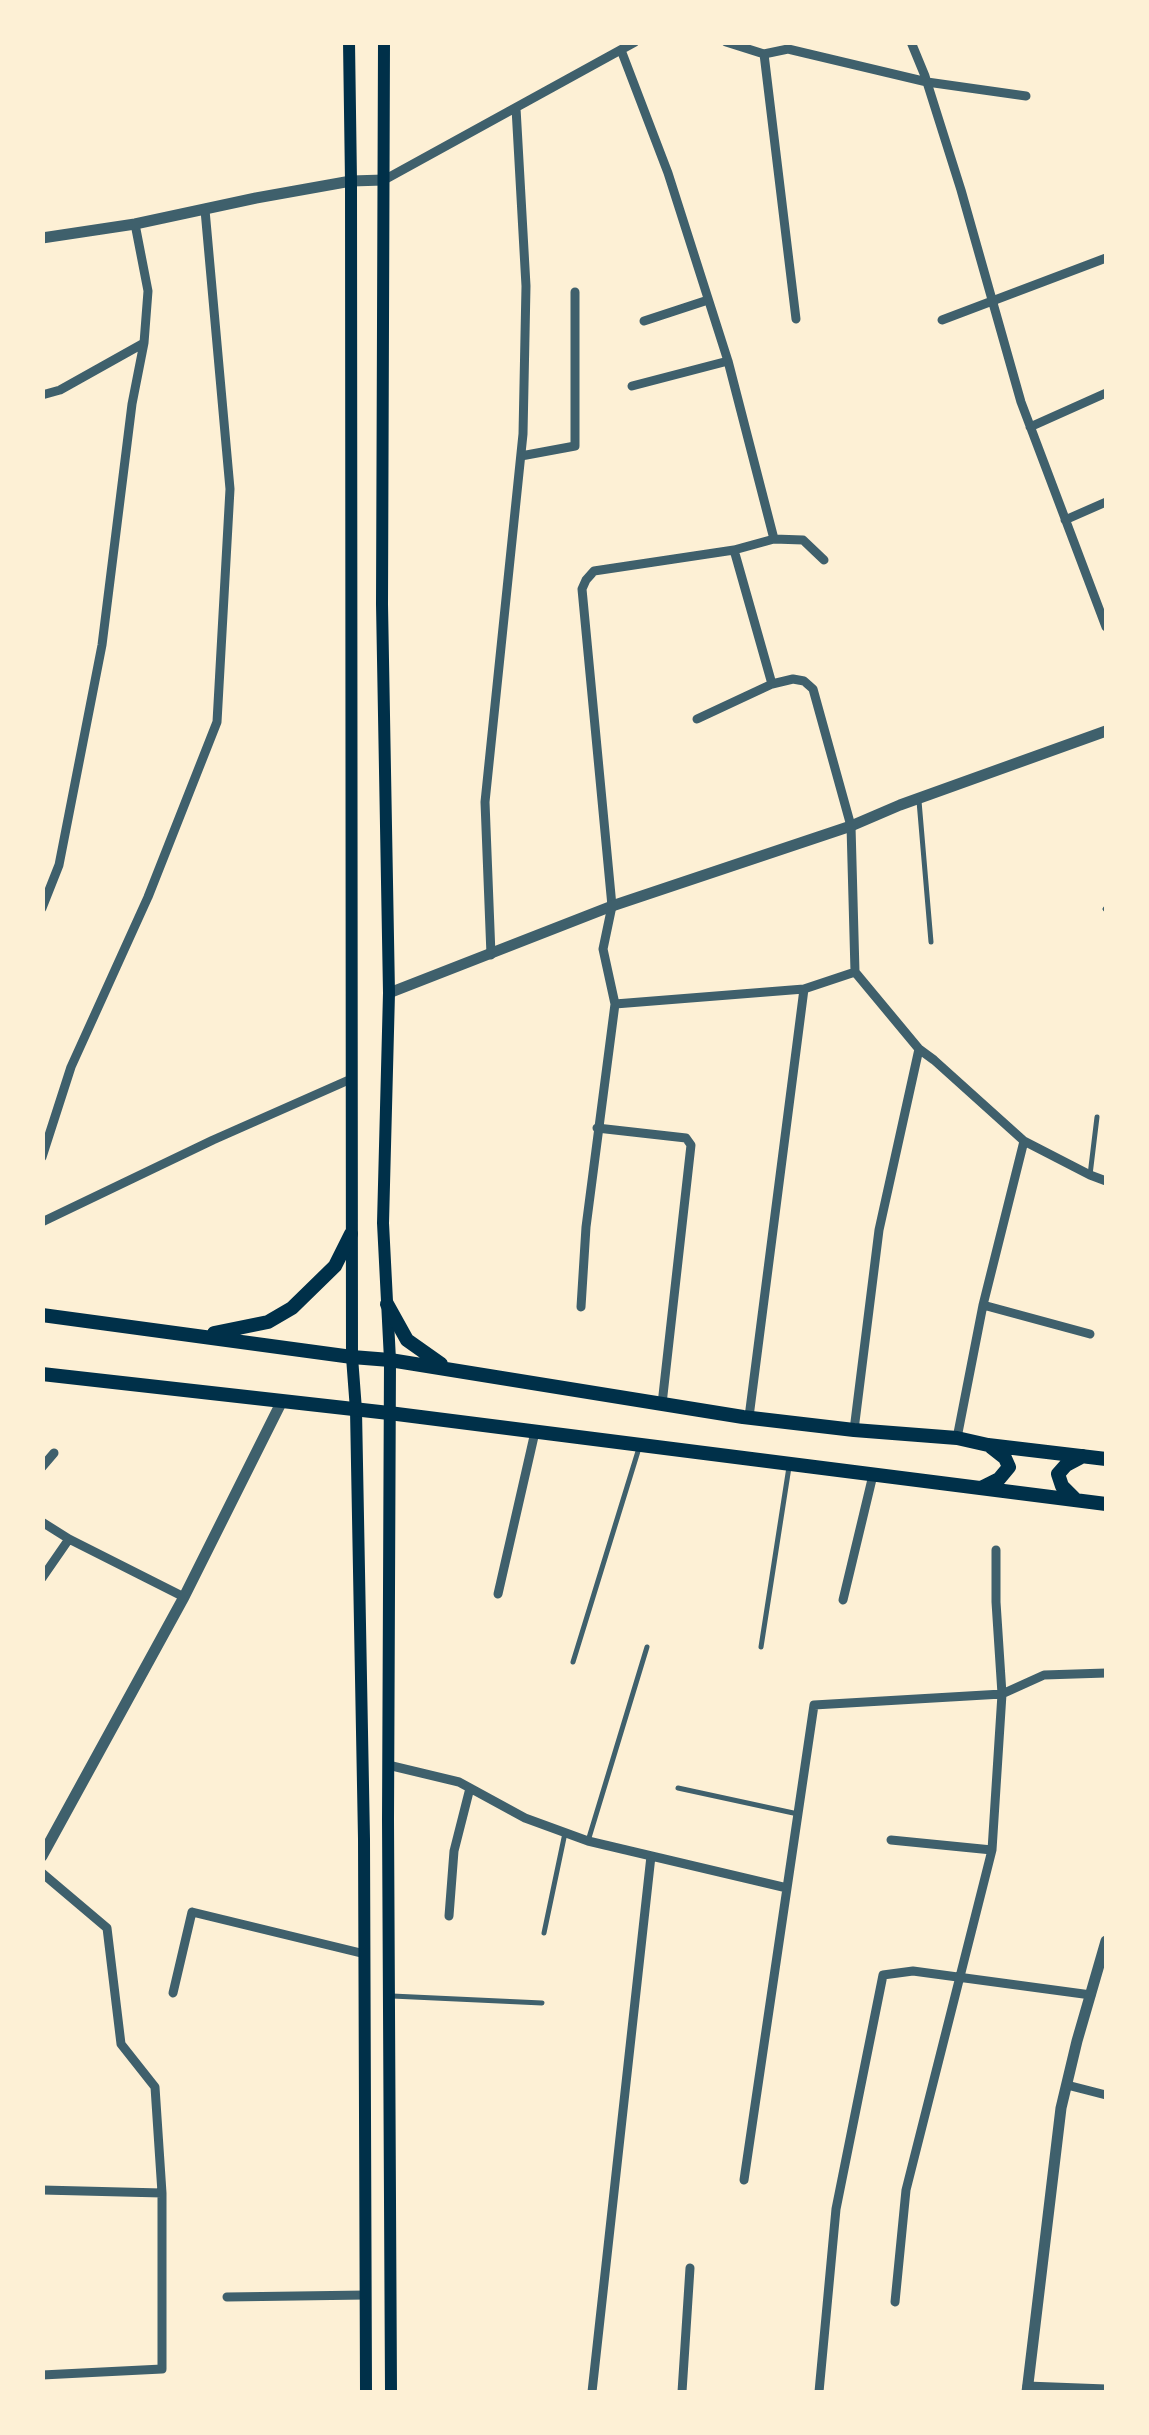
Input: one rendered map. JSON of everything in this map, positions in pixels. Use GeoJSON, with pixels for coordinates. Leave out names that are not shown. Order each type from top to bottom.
{"type":"FeatureCollection","features":[{"type":"Feature","properties":{"kind":"main road"},"geometry":{"type":"LineString","coordinates":[[348,42],[351,1234],[365,1954],[366,2392]]}},
{"type":"Feature","properties":{"kind":"main road"},"geometry":{"type":"LineString","coordinates":[[384,42],[382,604],[389,993],[384,1224],[390,1360],[391,2392]]}},
{"type":"Feature","properties":{"kind":"main road"},"geometry":{"type":"LineString","coordinates":[[197,1336],[268,1322],[292,1308],[335,1266],[351,1234]]}},
{"type":"Feature","properties":{"kind":"main road"},"geometry":{"type":"LineString","coordinates":[[387,1304],[407,1340],[450,1370]]}},
{"type":"Feature","properties":{"kind":"main road"},"geometry":{"type":"LineString","coordinates":[[42,1314],[390,1360],[748,1417],[958,1438],[1106,1459]]}},
{"type":"Feature","properties":{"kind":"main road"},"geometry":{"type":"LineString","coordinates":[[42,1374],[390,1413],[1106,1504]]}},
{"type":"Feature","properties":{"kind":"main road"},"geometry":{"type":"LineString","coordinates":[[981,1488],[999,1479],[1010,1467],[988,1445]]}},
{"type":"Feature","properties":{"kind":"main road"},"geometry":{"type":"LineString","coordinates":[[1077,1501],[1062,1486],[1058,1474],[1084,1456]]}},
{"type":"Feature","properties":{"kind":"main road"},"geometry":{"type":"LineString","coordinates":[[365,2059],[379,2051],[389,2057]]}},
{"type":"Feature","properties":{"kind":"street"},"geometry":{"type":"LineString","coordinates":[[42,238],[135,224],[351,180],[384,180],[635,42]]}},
{"type":"Feature","properties":{"kind":"street"},"geometry":{"type":"LineString","coordinates":[[726,42],[764,54],[788,48],[927,82],[1026,96]]}},
{"type":"Feature","properties":{"kind":"street"},"geometry":{"type":"LineString","coordinates":[[912,42],[1021,402],[1106,628]]}},
{"type":"Feature","properties":{"kind":"street"},"geometry":{"type":"LineString","coordinates":[[621,50],[668,173],[728,361],[774,539]]}},
{"type":"Feature","properties":{"kind":"street"},"geometry":{"type":"LineString","coordinates":[[764,54],[796,319]]}},
{"type":"Feature","properties":{"kind":"street"},"geometry":{"type":"LineString","coordinates":[[492,955],[485,802],[521,456],[526,286],[516,108]]}},
{"type":"Feature","properties":{"kind":"street"},"geometry":{"type":"LineString","coordinates":[[42,1158],[71,1066],[148,898],[217,722],[230,489],[204,210]]}},
{"type":"Feature","properties":{"kind":"street"},"geometry":{"type":"LineString","coordinates":[[42,908],[58,866],[102,645],[132,404],[144,343],[148,290],[135,224]]}},
{"type":"Feature","properties":{"kind":"street"},"geometry":{"type":"LineString","coordinates":[[942,320],[1106,258]]}},
{"type":"Feature","properties":{"kind":"street"},"geometry":{"type":"LineString","coordinates":[[521,456],[575,446],[576,292]]}},
{"type":"Feature","properties":{"kind":"street"},"geometry":{"type":"LineString","coordinates":[[644,321],[708,300]]}},
{"type":"Feature","properties":{"kind":"street"},"geometry":{"type":"LineString","coordinates":[[42,395],[60,390],[144,343]]}},
{"type":"Feature","properties":{"kind":"street"},"geometry":{"type":"LineString","coordinates":[[632,386],[728,361]]}},
{"type":"Feature","properties":{"kind":"street"},"geometry":{"type":"LineString","coordinates":[[1030,427],[1106,393]]}},
{"type":"Feature","properties":{"kind":"street"},"geometry":{"type":"LineString","coordinates":[[1066,520],[1106,502]]}},
{"type":"Feature","properties":{"kind":"street"},"geometry":{"type":"LineString","coordinates":[[581,1307],[586,1226],[615,1004],[604,949],[612,906],[582,589],[594,571],[734,550],[774,539],[803,540],[824,560]]}},
{"type":"Feature","properties":{"kind":"street"},"geometry":{"type":"LineString","coordinates":[[734,550],[772,684]]}},
{"type":"Feature","properties":{"kind":"street"},"geometry":{"type":"LineString","coordinates":[[698,719],[772,684],[793,679],[814,689],[851,826],[855,972],[919,1049],[1024,1141],[1106,1181]]}},
{"type":"Feature","properties":{"kind":"street"},"geometry":{"type":"LineString","coordinates":[[389,993],[612,906],[851,826],[1106,732]]}},
{"type":"Feature","properties":{"kind":"street"},"geometry":{"type":"LineString","coordinates":[[615,1004],[804,989],[855,972]]}},
{"type":"Feature","properties":{"kind":"street"},"geometry":{"type":"LineString","coordinates":[[748,1417],[804,989]]}},
{"type":"Feature","properties":{"kind":"street"},"geometry":{"type":"LineString","coordinates":[[854,1430],[879,1230],[919,1049]]}},
{"type":"Feature","properties":{"kind":"street"},"geometry":{"type":"LineString","coordinates":[[42,1222],[351,1079]]}},
{"type":"Feature","properties":{"kind":"street"},"geometry":{"type":"LineString","coordinates":[[597,1128],[686,1138],[692,1145],[662,1404]]}},
{"type":"Feature","properties":{"kind":"street"},"geometry":{"type":"LineString","coordinates":[[958,1438],[983,1305],[1024,1141]]}},
{"type":"Feature","properties":{"kind":"street"},"geometry":{"type":"LineString","coordinates":[[983,1305],[1090,1334]]}},
{"type":"Feature","properties":{"kind":"street"},"geometry":{"type":"LineString","coordinates":[[42,1856],[184,1597],[282,1401]]}},
{"type":"Feature","properties":{"kind":"street"},"geometry":{"type":"LineString","coordinates":[[498,1594],[536,1432]]}},
{"type":"Feature","properties":{"kind":"street"},"geometry":{"type":"LineString","coordinates":[[42,1466],[54,1453]]}},
{"type":"Feature","properties":{"kind":"street"},"geometry":{"type":"LineString","coordinates":[[844,1600],[874,1475]]}},
{"type":"Feature","properties":{"kind":"street"},"geometry":{"type":"LineString","coordinates":[[42,1522],[184,1597]]}},
{"type":"Feature","properties":{"kind":"street"},"geometry":{"type":"LineString","coordinates":[[42,1578],[70,1539]]}},
{"type":"Feature","properties":{"kind":"street"},"geometry":{"type":"LineString","coordinates":[[895,2302],[906,2190],[992,1850],[1002,1694],[996,1550]]}},
{"type":"Feature","properties":{"kind":"street"},"geometry":{"type":"LineString","coordinates":[[744,2180],[814,1705],[1002,1694],[1044,1675],[1106,1673]]}},
{"type":"Feature","properties":{"kind":"street"},"geometry":{"type":"LineString","coordinates":[[388,1765],[459,1782],[525,1818],[588,1841],[788,1888]]}},
{"type":"Feature","properties":{"kind":"street"},"geometry":{"type":"LineString","coordinates":[[449,1916],[454,1851],[470,1788]]}},
{"type":"Feature","properties":{"kind":"street"},"geometry":{"type":"LineString","coordinates":[[892,1840],[992,1850]]}},
{"type":"Feature","properties":{"kind":"street"},"geometry":{"type":"LineString","coordinates":[[592,2392],[651,1856]]}},
{"type":"Feature","properties":{"kind":"street"},"geometry":{"type":"LineString","coordinates":[[42,1873],[107,1928],[120,2044],[155,2087],[162,2193],[162,2369],[42,2375]]}},
{"type":"Feature","properties":{"kind":"street"},"geometry":{"type":"LineString","coordinates":[[173,1993],[192,1912],[365,1954]]}},
{"type":"Feature","properties":{"kind":"street"},"geometry":{"type":"LineString","coordinates":[[1106,1941],[1061,2108],[1027,2389],[1106,2389]]}},
{"type":"Feature","properties":{"kind":"street"},"geometry":{"type":"LineString","coordinates":[[820,2392],[836,2209],[883,1974],[914,1972],[1090,1995]]}},
{"type":"Feature","properties":{"kind":"street"},"geometry":{"type":"LineString","coordinates":[[1067,2085],[1106,2095]]}},
{"type":"Feature","properties":{"kind":"street"},"geometry":{"type":"LineString","coordinates":[[42,2199],[43,2190],[162,2193]]}},
{"type":"Feature","properties":{"kind":"street"},"geometry":{"type":"LineString","coordinates":[[682,2392],[690,2268]]}},
{"type":"Feature","properties":{"kind":"street"},"geometry":{"type":"LineString","coordinates":[[227,2297],[366,2294]]}},
{"type":"Feature","properties":{"kind":"lane"},"geometry":{"type":"LineString","coordinates":[[919,798],[931,942]]}},
{"type":"Feature","properties":{"kind":"lane"},"geometry":{"type":"LineString","coordinates":[[1090,1175],[1097,1118]]}},
{"type":"Feature","properties":{"kind":"lane"},"geometry":{"type":"LineString","coordinates":[[573,1662],[639,1445]]}},
{"type":"Feature","properties":{"kind":"lane"},"geometry":{"type":"LineString","coordinates":[[761,1647],[789,1464]]}},
{"type":"Feature","properties":{"kind":"lane"},"geometry":{"type":"LineString","coordinates":[[588,1841],[648,1647]]}},
{"type":"Feature","properties":{"kind":"lane"},"geometry":{"type":"LineString","coordinates":[[678,1788],[798,1814]]}},
{"type":"Feature","properties":{"kind":"lane"},"geometry":{"type":"LineString","coordinates":[[544,1932],[565,1833]]}},
{"type":"Feature","properties":{"kind":"lane"},"geometry":{"type":"LineString","coordinates":[[389,1996],[542,2003]]}}]}
